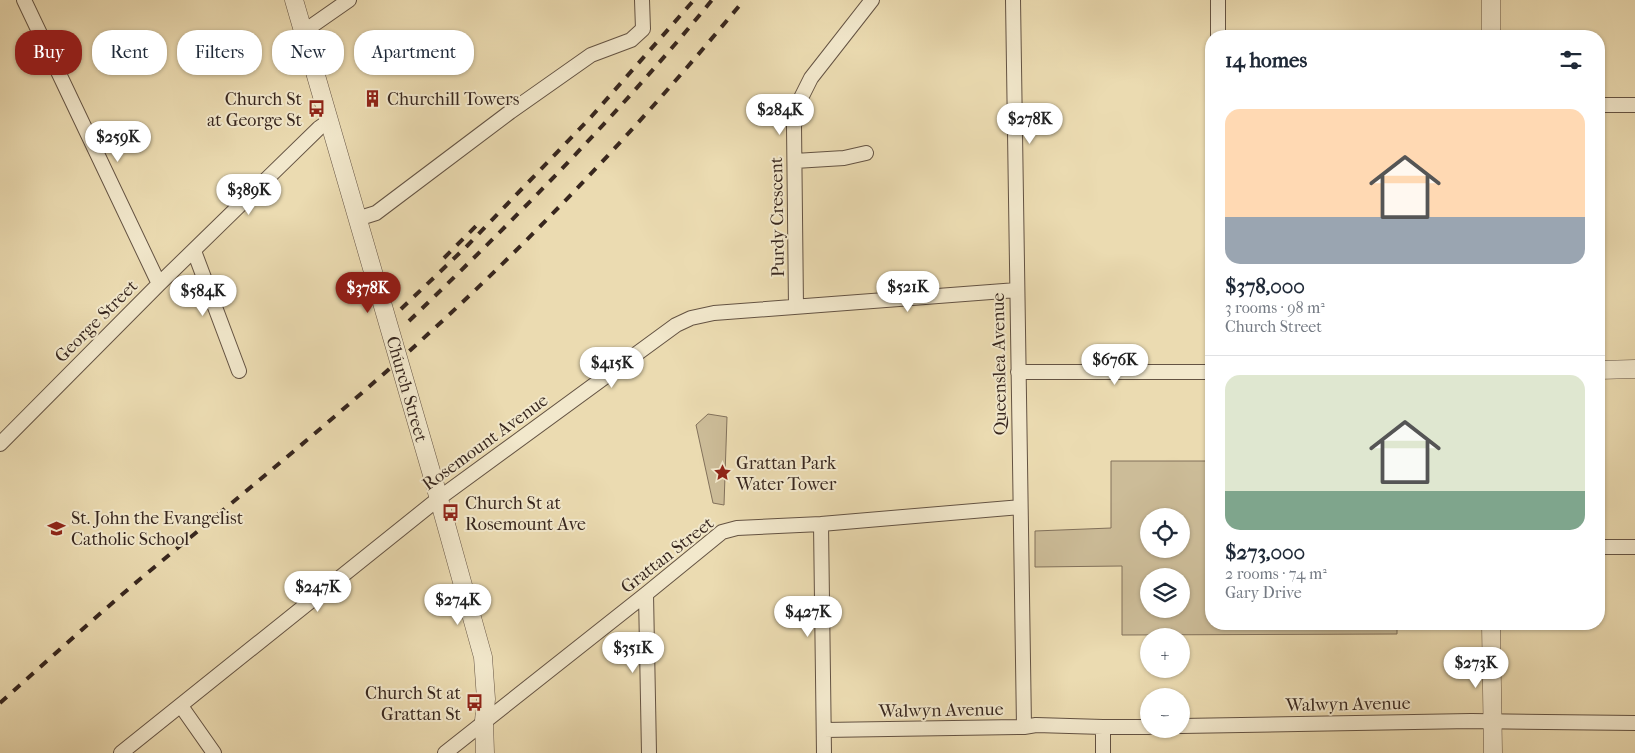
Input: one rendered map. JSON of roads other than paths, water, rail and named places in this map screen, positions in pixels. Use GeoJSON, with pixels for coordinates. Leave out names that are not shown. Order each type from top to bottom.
{"type":"FeatureCollection","features":[{"type":"Feature","properties":{"kind":"street"},"geometry":{"type":"LineString","coordinates":[[24,0],[159,284]]}},
{"type":"Feature","properties":{"kind":"street","name":"Church Street"},"geometry":{"type":"LineString","coordinates":[[294,0],[302,30]]}},
{"type":"Feature","properties":{"kind":"street"},"geometry":{"type":"LineString","coordinates":[[306,30],[349,0]]}},
{"type":"Feature","properties":{"kind":"street"},"geometry":{"type":"LineString","coordinates":[[357,219],[376,212],[510,112],[591,55],[631,40],[642,29],[642,0]]}},
{"type":"Feature","properties":{"kind":"street","name":"Purdy Crescent"},"geometry":{"type":"LineString","coordinates":[[796,307],[794,126],[800,100],[811,78],[872,0]]}},
{"type":"Feature","properties":{"kind":"street","name":"Queenslea Avenue"},"geometry":{"type":"LineString","coordinates":[[1013,0],[1024,727]]}},
{"type":"Feature","properties":{"kind":"street"},"geometry":{"type":"LineString","coordinates":[[1218,0],[1218,30]]}},
{"type":"Feature","properties":{"kind":"street"},"geometry":{"type":"LineString","coordinates":[[1491,0],[1491,30]]}},
{"type":"Feature","properties":{"kind":"street","name":"Church Street"},"geometry":{"type":"LineString","coordinates":[[316,75],[483,657],[486,699],[484,721],[485,753]]}},
{"type":"Feature","properties":{"kind":"street"},"geometry":{"type":"LineString","coordinates":[[1605,105],[1635,105]]}},
{"type":"Feature","properties":{"kind":"street","name":"George Street"},"geometry":{"type":"LineString","coordinates":[[0,444],[290,155],[329,121]]}},
{"type":"Feature","properties":{"kind":"street"},"geometry":{"type":"LineString","coordinates":[[795,161],[844,158],[866,153]]}},
{"type":"Feature","properties":{"kind":"street"},"geometry":{"type":"LineString","coordinates":[[194,251],[239,371]]}},
{"type":"Feature","properties":{"kind":"street","name":"Rosemount Avenue"},"geometry":{"type":"LineString","coordinates":[[121,753],[438,499],[676,325],[691,318],[714,313],[1017,290]]}},
{"type":"Feature","properties":{"kind":"street"},"geometry":{"type":"LineString","coordinates":[[1605,369],[1635,370]]}},
{"type":"Feature","properties":{"kind":"street"},"geometry":{"type":"LineString","coordinates":[[1018,372],[1205,372]]}},
{"type":"Feature","properties":{"kind":"street","name":"Grattan Street"},"geometry":{"type":"LineString","coordinates":[[444,753],[722,532],[736,528],[821,524],[1020,507]]}},
{"type":"Feature","properties":{"kind":"street"},"geometry":{"type":"LineString","coordinates":[[821,524],[824,753]]}},
{"type":"Feature","properties":{"kind":"street"},"geometry":{"type":"LineString","coordinates":[[1605,547],[1635,547]]}},
{"type":"Feature","properties":{"kind":"street"},"geometry":{"type":"LineString","coordinates":[[646,594],[649,753]]}},
{"type":"Feature","properties":{"kind":"street"},"geometry":{"type":"LineString","coordinates":[[1491,630],[1493,753]]}},
{"type":"Feature","properties":{"kind":"street"},"geometry":{"type":"LineString","coordinates":[[181,706],[214,753]]}},
{"type":"Feature","properties":{"kind":"street","name":"Walwyn Avenue"},"geometry":{"type":"LineString","coordinates":[[1190,726],[1492,721],[1635,723]]}},
{"type":"Feature","properties":{"kind":"street","name":"Walwyn Avenue"},"geometry":{"type":"LineString","coordinates":[[824,730],[1024,727],[1036,725],[1103,728],[1140,727]]}},
{"type":"Feature","properties":{"kind":"street"},"geometry":{"type":"LineString","coordinates":[[1103,728],[1103,753]]}},
{"type":"Feature","properties":{"kind":"railway"},"geometry":{"type":"LineString","coordinates":[[401,309],[467,246],[591,117],[694,0]]}},
{"type":"Feature","properties":{"kind":"railway"},"geometry":{"type":"LineString","coordinates":[[409,321],[488,244],[603,125],[712,0]]}},
{"type":"Feature","properties":{"kind":"railway"},"geometry":{"type":"LineString","coordinates":[[0,703],[139,580],[340,412],[451,313],[539,227],[624,139],[744,0]]}},
{"type":"Feature","properties":{"kind":"railway"},"geometry":{"type":"LineString","coordinates":[[444,258],[476,226]]}},
{"type":"Feature","properties":{"kind":"place","name":"Churchill Towers"},"geometry":{"type":"Point","coordinates":[373,99]}},
{"type":"Feature","properties":{"kind":"place","name":"Church St at George St"},"geometry":{"type":"Point","coordinates":[316,109]}},
{"type":"Feature","properties":{"kind":"place","name":"Grattan Park Water Tower"},"geometry":{"type":"Point","coordinates":[722,473]}},
{"type":"Feature","properties":{"kind":"place","name":"Church St at Rosemount Ave"},"geometry":{"type":"Point","coordinates":[451,513]}},
{"type":"Feature","properties":{"kind":"place","name":"St. John the Evangelist Catholic School"},"geometry":{"type":"Point","coordinates":[57,528]}},
{"type":"Feature","properties":{"kind":"place","name":"Church St at Grattan St"},"geometry":{"type":"Point","coordinates":[475,703]}}]}
